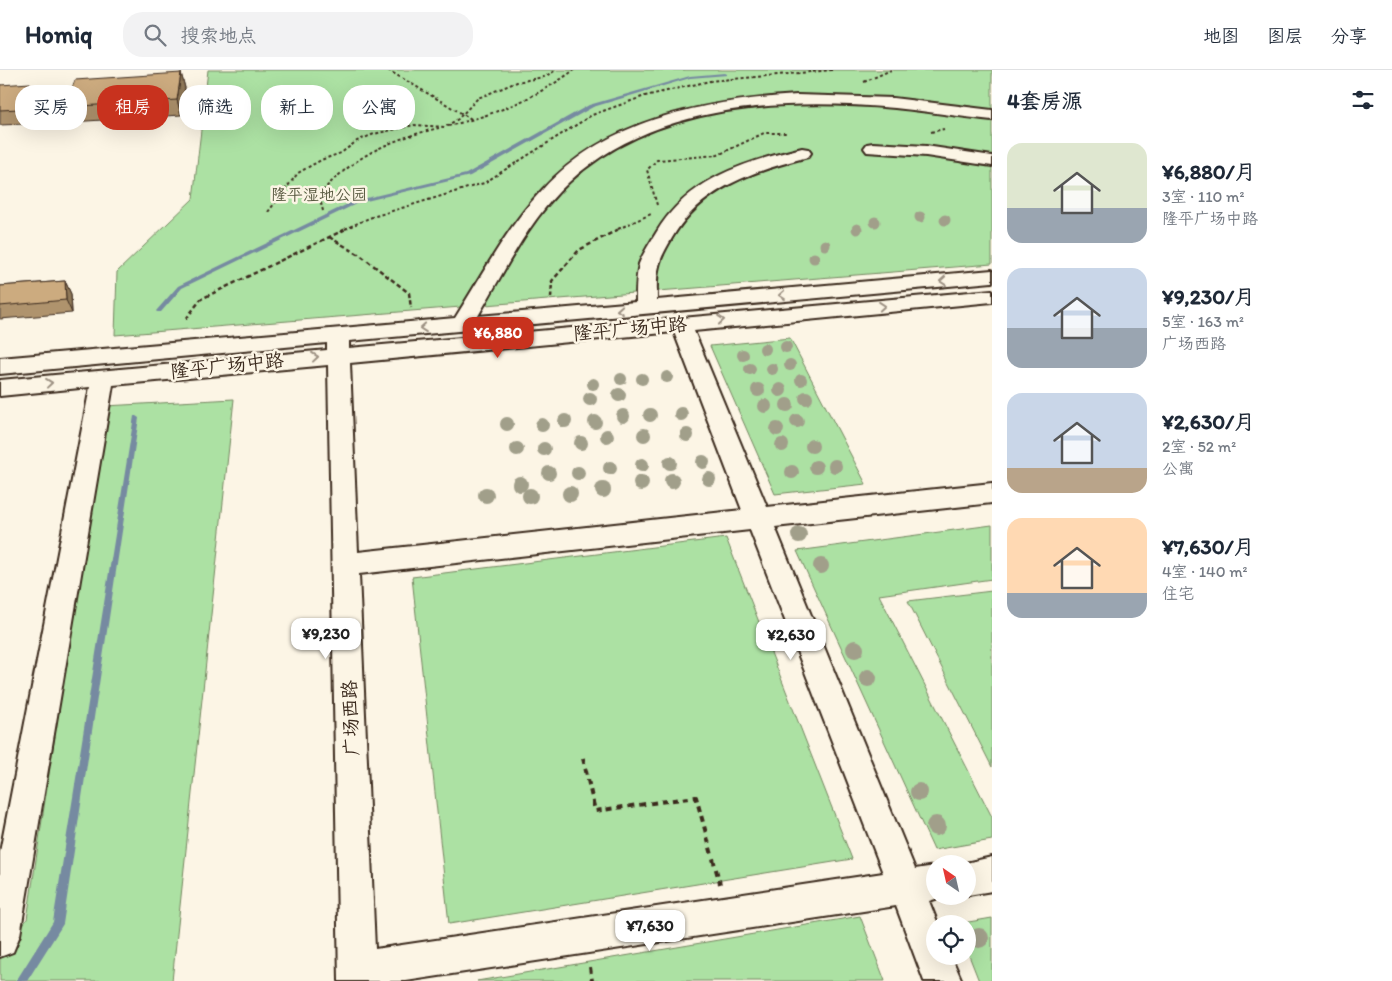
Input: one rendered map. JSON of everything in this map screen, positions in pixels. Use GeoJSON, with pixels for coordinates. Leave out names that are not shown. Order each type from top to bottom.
{"type":"FeatureCollection","features":[{"type":"Feature","properties":{"kind":"street"},"geometry":{"type":"LineString","coordinates":[[462,324],[535,210],[564,178],[612,142],[648,124],[700,111],[759,104],[830,100],[881,102],[992,115]]}},
{"type":"Feature","properties":{"kind":"street"},"geometry":{"type":"LineString","coordinates":[[874,148],[926,151],[992,161]]}},
{"type":"Feature","properties":{"kind":"street"},"geometry":{"type":"LineString","coordinates":[[646,307],[649,265],[668,226],[691,199],[725,178],[761,164],[802,153]]}},
{"type":"Feature","properties":{"kind":"street","name":"隆平广场中路"},"geometry":{"type":"LineString","coordinates":[[0,388],[103,378],[338,345],[414,328],[992,276]]}},
{"type":"Feature","properties":{"kind":"street","name":"隆平广场中路"},"geometry":{"type":"LineString","coordinates":[[0,366],[681,324],[992,296]]}},
{"type":"Feature","properties":{"kind":"street"},"geometry":{"type":"LineString","coordinates":[[681,324],[759,519],[920,885],[943,981]]}},
{"type":"Feature","properties":{"kind":"street","name":"广场西路"},"geometry":{"type":"LineString","coordinates":[[338,345],[357,976]]}},
{"type":"Feature","properties":{"kind":"street"},"geometry":{"type":"LineString","coordinates":[[0,939],[103,378]]}},
{"type":"Feature","properties":{"kind":"street"},"geometry":{"type":"LineString","coordinates":[[346,564],[992,493]]}},
{"type":"Feature","properties":{"kind":"street"},"geometry":{"type":"LineString","coordinates":[[976,877],[992,874]]}},
{"type":"Feature","properties":{"kind":"street"},"geometry":{"type":"LineString","coordinates":[[357,976],[727,914],[920,885]]}},
{"type":"Feature","properties":{"kind":"path"},"geometry":{"type":"LineString","coordinates":[[388,70],[473,120]]}},
{"type":"Feature","properties":{"kind":"path"},"geometry":{"type":"LineString","coordinates":[[268,212],[298,173],[321,160],[340,153],[357,141],[374,134],[414,125],[445,127],[478,98],[517,82],[544,77],[556,70]]}},
{"type":"Feature","properties":{"kind":"path"},"geometry":{"type":"LineString","coordinates":[[323,211],[319,195],[342,169],[378,145],[473,120],[523,100],[574,70]]}},
{"type":"Feature","properties":{"kind":"path"},"geometry":{"type":"LineString","coordinates":[[186,319],[200,300],[369,218],[484,183],[592,115],[645,96],[710,81],[832,70]]}},
{"type":"Feature","properties":{"kind":"path"},"geometry":{"type":"LineString","coordinates":[[926,151],[925,134],[948,129]]}},
{"type":"Feature","properties":{"kind":"path"},"geometry":{"type":"LineString","coordinates":[[550,316],[552,281],[579,250],[597,239],[655,212],[658,203],[648,178],[647,170],[657,160],[718,155],[764,132],[787,133]]}},
{"type":"Feature","properties":{"kind":"path"},"geometry":{"type":"LineString","coordinates":[[329,237],[360,255],[409,292],[414,328]]}},
{"type":"Feature","properties":{"kind":"path"},"geometry":{"type":"LineString","coordinates":[[583,758],[595,811],[696,797],[727,914]]}},
{"type":"Feature","properties":{"kind":"green space","name":"隆平湿地公园"},"geometry":{"type":"Polygon","coordinates":[[[208,70],[992,70],[992,264],[115,335],[117,272],[193,199],[201,130],[251,130],[251,85],[206,85],[208,70]]]}},
{"type":"Feature","properties":{"kind":"green space"},"geometry":{"type":"Polygon","coordinates":[[[790,338],[866,484],[775,494],[710,346],[790,338]]]}},
{"type":"Feature","properties":{"kind":"green space"},"geometry":{"type":"Polygon","coordinates":[[[234,399],[172,981],[0,981],[0,958],[27,919],[105,406],[234,399]]]}},
{"type":"Feature","properties":{"kind":"green space"},"geometry":{"type":"Polygon","coordinates":[[[992,525],[992,579],[879,595],[992,817],[992,840],[934,850],[797,551],[992,525]]]}},
{"type":"Feature","properties":{"kind":"green space"},"geometry":{"type":"Polygon","coordinates":[[[726,538],[852,859],[449,924],[412,577],[726,538]]]}},
{"type":"Feature","properties":{"kind":"green space"},"geometry":{"type":"Polygon","coordinates":[[[992,591],[992,767],[908,601],[992,591]]]}},
{"type":"Feature","properties":{"kind":"green space"},"geometry":{"type":"Polygon","coordinates":[[[860,916],[885,981],[477,981],[860,916]]]}},
{"type":"Feature","properties":{"kind":"green space"},"geometry":{"type":"Polygon","coordinates":[[[992,918],[992,981],[979,981],[973,965],[976,965],[976,921],[992,918]]]}},
{"type":"Feature","properties":{"kind":"building"},"geometry":{"type":"Polygon","coordinates":[[[181,73],[177,100],[169,100],[169,85],[97,85],[97,105],[87,106],[87,85],[73,85],[75,80],[181,73]]]}},
{"type":"Feature","properties":{"kind":"building"},"geometry":{"type":"Polygon","coordinates":[[[30,83],[29,85],[15,85],[15,109],[0,110],[0,85],[30,83]]]}},
{"type":"Feature","properties":{"kind":"building"},"geometry":{"type":"Polygon","coordinates":[[[65,281],[66,300],[0,306],[0,286],[65,281]]]}},
{"type":"Feature","properties":{"kind":"waterway"},"geometry":{"type":"LineString","coordinates":[[159,311],[180,287],[356,202],[468,175],[591,106],[690,77],[725,74]]}},
{"type":"Feature","properties":{"kind":"waterway"},"geometry":{"type":"LineString","coordinates":[[21,981],[58,924],[136,418]]}}]}
